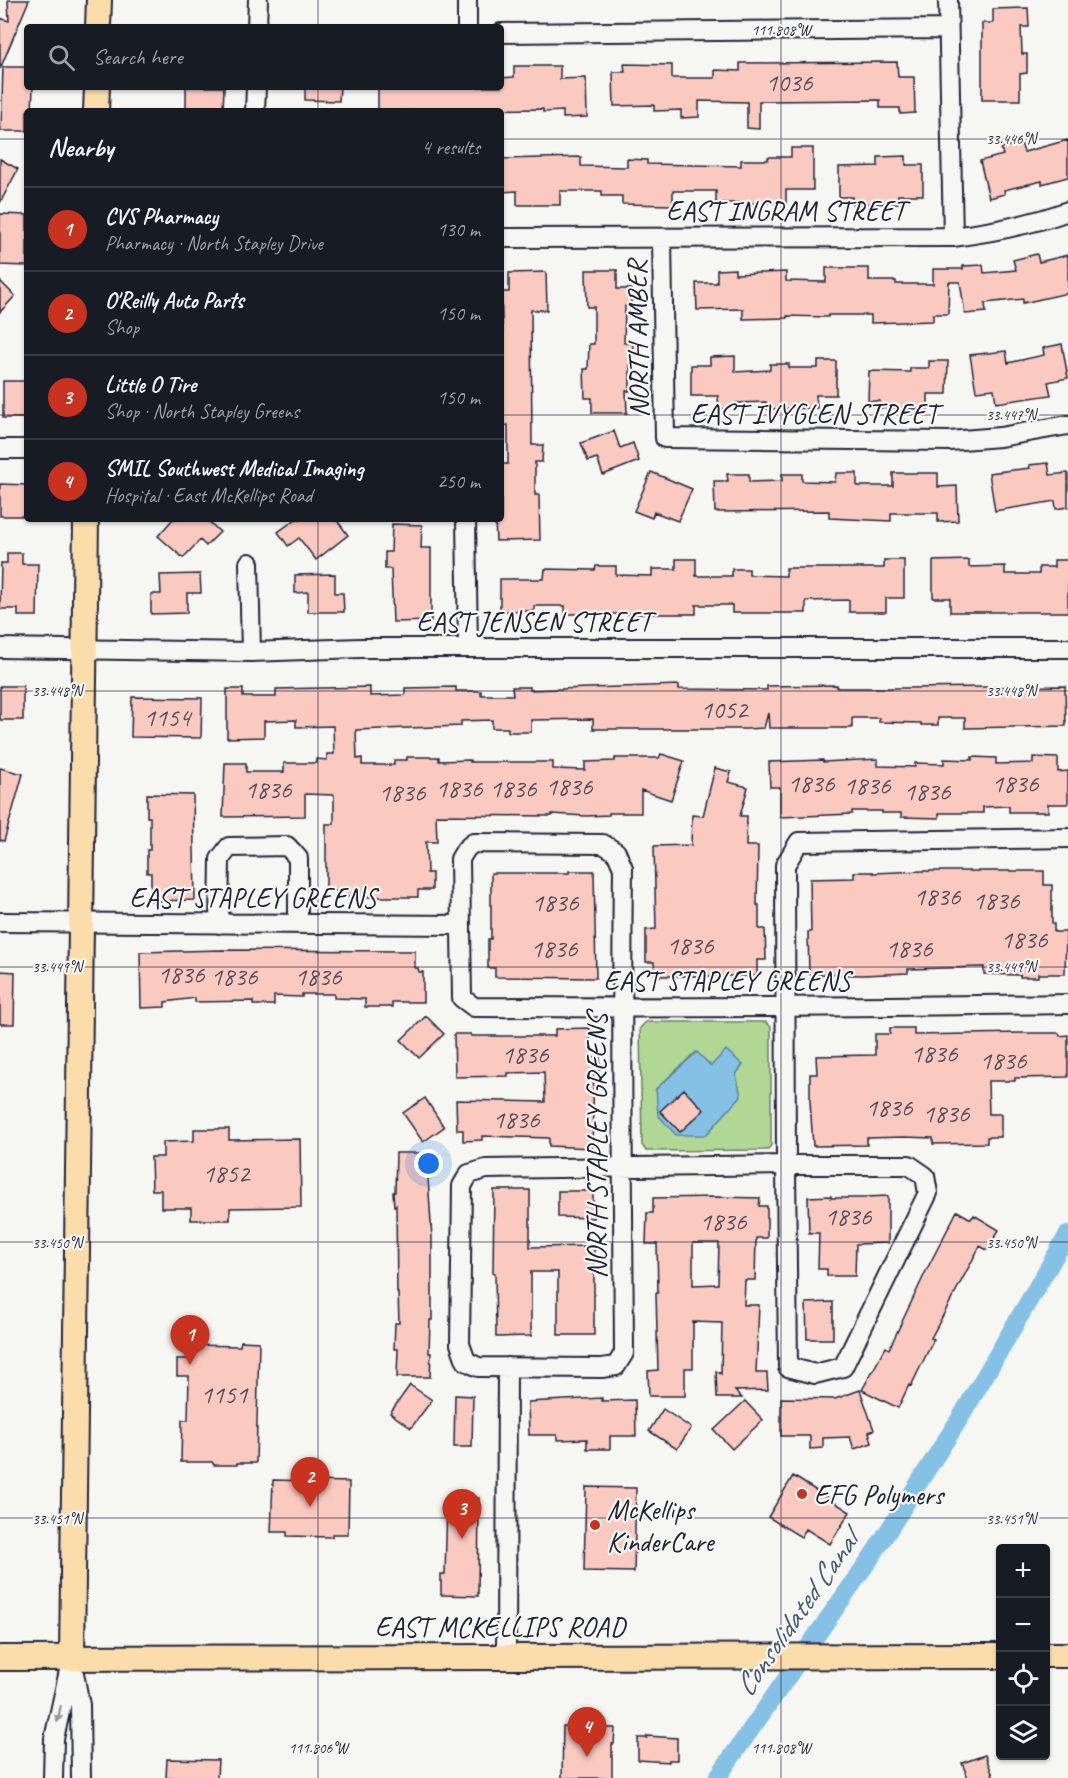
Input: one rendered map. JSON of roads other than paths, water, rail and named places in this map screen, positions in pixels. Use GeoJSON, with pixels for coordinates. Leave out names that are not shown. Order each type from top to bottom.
{"type":"FeatureCollection","features":[{"type":"Feature","properties":{"kind":"main road"},"geometry":{"type":"LineString","coordinates":[[98,24],[99,0]]}},
{"type":"Feature","properties":{"kind":"main road"},"geometry":{"type":"LineString","coordinates":[[96,108],[97,90]]}},
{"type":"Feature","properties":{"kind":"main road"},"geometry":{"type":"LineString","coordinates":[[72,1657],[86,522]]}},
{"type":"Feature","properties":{"kind":"main road"},"geometry":{"type":"LineString","coordinates":[[1050,1655],[1068,1655]]}},
{"type":"Feature","properties":{"kind":"main road","name":"EAST MCKELLIPS ROAD"},"geometry":{"type":"LineString","coordinates":[[0,1658],[996,1656]]}},
{"type":"Feature","properties":{"kind":"street"},"geometry":{"type":"LineString","coordinates":[[257,24],[258,0]]}},
{"type":"Feature","properties":{"kind":"street"},"geometry":{"type":"LineString","coordinates":[[467,0],[467,24]]}},
{"type":"Feature","properties":{"kind":"street"},"geometry":{"type":"LineString","coordinates":[[948,0],[953,237]]}},
{"type":"Feature","properties":{"kind":"street"},"geometry":{"type":"LineString","coordinates":[[504,33],[948,29]]}},
{"type":"Feature","properties":{"kind":"street"},"geometry":{"type":"LineString","coordinates":[[255,108],[256,90]]}},
{"type":"Feature","properties":{"kind":"street","name":"EAST INGRAM STREET"},"geometry":{"type":"LineString","coordinates":[[504,238],[953,237],[994,232],[1068,211]]}},
{"type":"Feature","properties":{"kind":"street","name":"NORTH AMBER"},"geometry":{"type":"LineString","coordinates":[[662,238],[665,438]]}},
{"type":"Feature","properties":{"kind":"street","name":"EAST IVYGLEN STREET"},"geometry":{"type":"LineString","coordinates":[[665,438],[950,441],[1000,437],[1068,425]]}},
{"type":"Feature","properties":{"kind":"street"},"geometry":{"type":"LineString","coordinates":[[0,449],[24,449]]}},
{"type":"Feature","properties":{"kind":"street"},"geometry":{"type":"LineString","coordinates":[[466,522],[468,648]]}},
{"type":"Feature","properties":{"kind":"street"},"geometry":{"type":"LineString","coordinates":[[249,563],[251,652]]}},
{"type":"Feature","properties":{"kind":"street","name":"EAST JENSEN STREET"},"geometry":{"type":"LineString","coordinates":[[0,648],[251,652],[360,648],[1068,648]]}},
{"type":"Feature","properties":{"kind":"street"},"geometry":{"type":"LineString","coordinates":[[506,1656],[507,1368],[478,1367],[466,1361],[460,1344],[462,1186],[468,1174],[486,1169],[786,1165],[909,1165],[925,1176],[928,1193],[843,1367],[816,1374],[788,1367],[786,1165],[784,1008],[785,865],[799,842],[1068,838]]}},
{"type":"Feature","properties":{"kind":"street","name":"EAST STAPLEY GREENS"},"geometry":{"type":"LineString","coordinates":[[616,852],[603,844],[473,843],[466,849],[460,859],[462,998],[474,1007],[784,1008],[1068,1004]]}},
{"type":"Feature","properties":{"kind":"street"},"geometry":{"type":"LineString","coordinates":[[219,924],[220,860],[229,847],[287,846],[298,858],[298,924]]}},
{"type":"Feature","properties":{"kind":"street","name":"NORTH STAPLEY GREENS"},"geometry":{"type":"LineString","coordinates":[[507,1368],[602,1368],[616,1366],[624,1353],[621,1007],[623,868],[616,852]]}},
{"type":"Feature","properties":{"kind":"street","name":"EAST STAPLEY GREENS"},"geometry":{"type":"LineString","coordinates":[[0,922],[461,925]]}},
{"type":"Feature","properties":{"kind":"street"},"geometry":{"type":"LineString","coordinates":[[53,1778],[54,1739],[72,1657]]}},
{"type":"Feature","properties":{"kind":"street"},"geometry":{"type":"LineString","coordinates":[[72,1657],[80,1705],[81,1778]]}},
{"type":"Feature","properties":{"kind":"water"},"geometry":{"type":"Polygon","coordinates":[[[726,1050],[743,1065],[736,1074],[741,1096],[706,1135],[676,1135],[658,1115],[656,1089],[697,1052],[711,1066],[726,1050]]]}},
{"type":"Feature","properties":{"kind":"waterway","name":"Consolidated Canal"},"geometry":{"type":"LineString","coordinates":[[717,1778],[874,1553],[962,1415],[1068,1234]]}},
{"type":"Feature","properties":{"kind":"place","name":"CVS Pharmacy"},"geometry":{"type":"Point","coordinates":[190,1365]}},
{"type":"Feature","properties":{"kind":"place","name":"EFG Polymers"},"geometry":{"type":"Point","coordinates":[802,1494]}},
{"type":"Feature","properties":{"kind":"place","name":"O'Reilly Auto Parts"},"geometry":{"type":"Point","coordinates":[310,1507]}},
{"type":"Feature","properties":{"kind":"place","name":"McKellips KinderCare"},"geometry":{"type":"Point","coordinates":[595,1525]}},
{"type":"Feature","properties":{"kind":"place","name":"Little O Tire"},"geometry":{"type":"Point","coordinates":[462,1539]}},
{"type":"Feature","properties":{"kind":"place","name":"SMIL Southwest Medical Imaging"},"geometry":{"type":"Point","coordinates":[587,1757]}}]}
